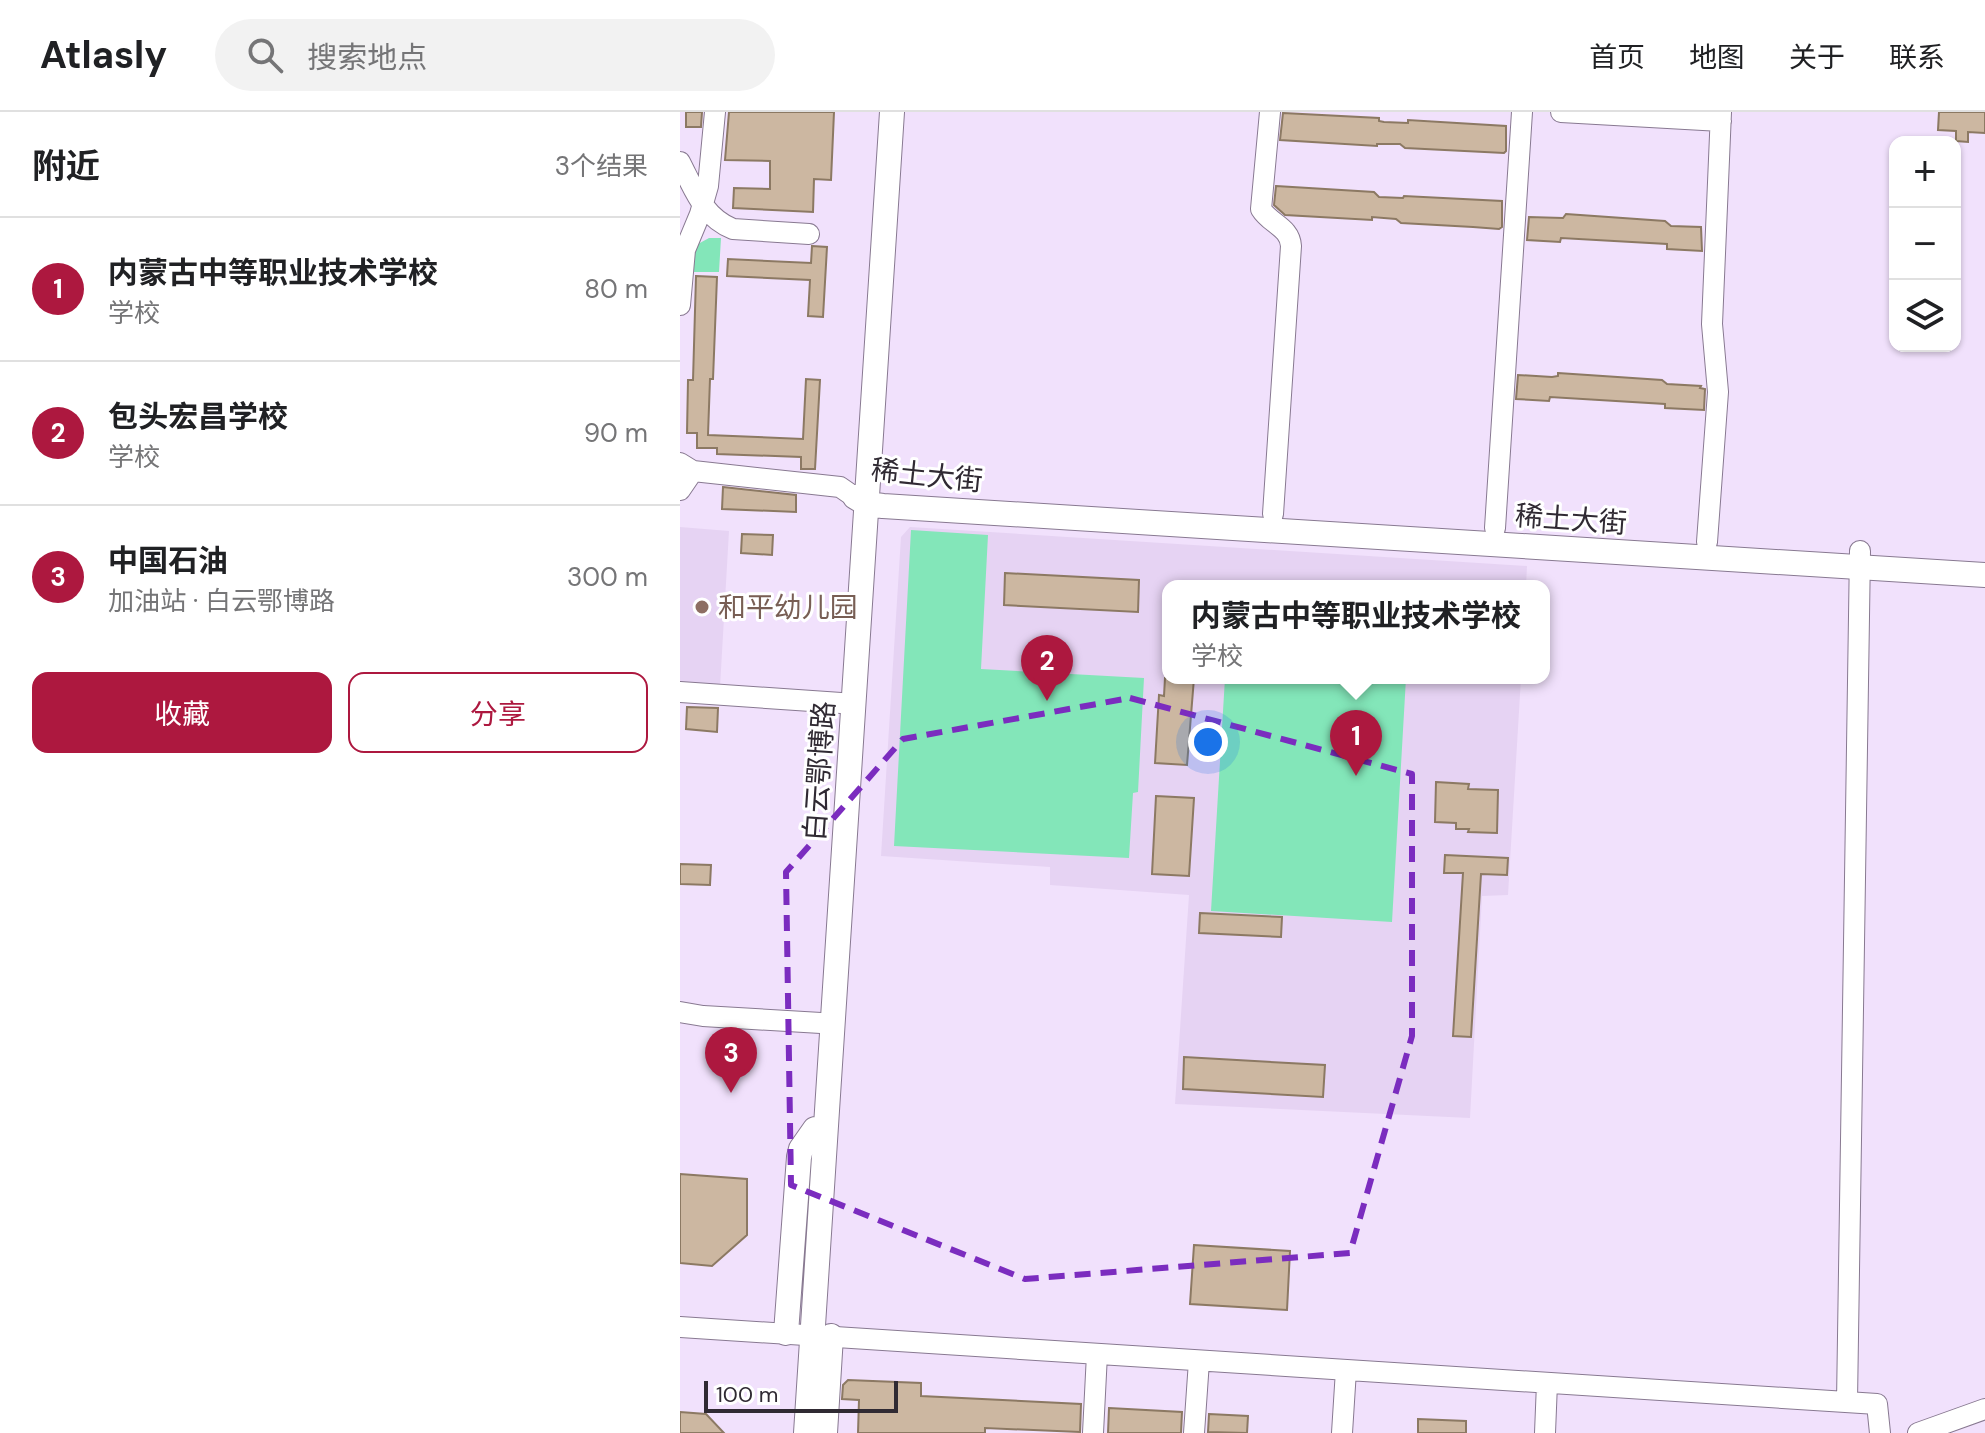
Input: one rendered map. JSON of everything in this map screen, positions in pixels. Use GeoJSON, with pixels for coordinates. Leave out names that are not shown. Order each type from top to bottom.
{"type":"FeatureCollection","features":[{"type":"Feature","properties":{"kind":"main road","name":"白云鄂博路"},"geometry":{"type":"LineString","coordinates":[[796,1433],[808,1334],[799,1157],[815,1129],[841,703],[863,496],[878,112]]}},
{"type":"Feature","properties":{"kind":"main road","name":"白云鄂博路"},"geometry":{"type":"LineString","coordinates":[[806,1433],[808,1334],[863,496],[892,112]]}},
{"type":"Feature","properties":{"kind":"main road","name":"稀土大街"},"geometry":{"type":"LineString","coordinates":[[863,496],[1273,514],[1707,542],[1985,575]]}},
{"type":"Feature","properties":{"kind":"main road","name":"稀土大街"},"geometry":{"type":"LineString","coordinates":[[863,496],[1860,559],[1985,559]]}},
{"type":"Feature","properties":{"kind":"main road"},"geometry":{"type":"LineString","coordinates":[[808,1334],[825,1433]]}},
{"type":"Feature","properties":{"kind":"street"},"geometry":{"type":"LineString","coordinates":[[680,305],[685,250],[703,205],[710,169],[715,112]]}},
{"type":"Feature","properties":{"kind":"street"},"geometry":{"type":"LineString","coordinates":[[1270,112],[1261,209],[1289,235],[1291,246],[1273,514]]}},
{"type":"Feature","properties":{"kind":"street"},"geometry":{"type":"LineString","coordinates":[[1495,528],[1522,112]]}},
{"type":"Feature","properties":{"kind":"street"},"geometry":{"type":"LineString","coordinates":[[1561,112],[1721,116],[1712,324],[1718,392],[1707,542]]}},
{"type":"Feature","properties":{"kind":"street"},"geometry":{"type":"LineString","coordinates":[[680,162],[703,205],[721,224],[733,229],[809,234]]}},
{"type":"Feature","properties":{"kind":"street"},"geometry":{"type":"LineString","coordinates":[[680,490],[687,467],[840,487],[863,496]]}},
{"type":"Feature","properties":{"kind":"street"},"geometry":{"type":"LineString","coordinates":[[1847,1402],[1860,559]]}},
{"type":"Feature","properties":{"kind":"street"},"geometry":{"type":"LineString","coordinates":[[680,692],[841,703]]}},
{"type":"Feature","properties":{"kind":"street"},"geometry":{"type":"LineString","coordinates":[[680,1012],[821,1023]]}},
{"type":"Feature","properties":{"kind":"street"},"geometry":{"type":"LineString","coordinates":[[680,1327],[1877,1404],[1880,1433]]}},
{"type":"Feature","properties":{"kind":"street"},"geometry":{"type":"LineString","coordinates":[[1093,1433],[1097,1354]]}},
{"type":"Feature","properties":{"kind":"street"},"geometry":{"type":"LineString","coordinates":[[1194,1433],[1199,1361]]}},
{"type":"Feature","properties":{"kind":"street"},"geometry":{"type":"LineString","coordinates":[[1342,1433],[1346,1370]]}},
{"type":"Feature","properties":{"kind":"street"},"geometry":{"type":"LineString","coordinates":[[1545,1433],[1547,1383]]}},
{"type":"Feature","properties":{"kind":"street"},"geometry":{"type":"LineString","coordinates":[[1918,1433],[1985,1409]]}},
{"type":"Feature","properties":{"kind":"highlighted area"},"geometry":{"type":"Polygon","coordinates":[[[1130,698],[1412,774],[1412,1036],[1350,1253],[1025,1279],[791,1185],[786,872],[903,739],[1130,698]]]}},
{"type":"Feature","properties":{"kind":"shaded area","name":"和平幼儿园"},"geometry":{"type":"Polygon","coordinates":[[[680,527],[729,531],[720,687],[680,684],[680,527]]]}},
{"type":"Feature","properties":{"kind":"shaded area"},"geometry":{"type":"Polygon","coordinates":[[[910,527],[1527,566],[1526,580],[1162,580],[1162,684],[1521,684],[1508,895],[1482,896],[1470,1118],[1175,1104],[1189,895],[1050,885],[1050,867],[881,856],[901,537],[910,527]]]}},
{"type":"Feature","properties":{"kind":"green space"},"geometry":{"type":"Polygon","coordinates":[[[709,238],[721,238],[719,272],[691,272],[691,262],[698,244],[709,238]]]}},
{"type":"Feature","properties":{"kind":"green space"},"geometry":{"type":"Polygon","coordinates":[[[911,530],[988,535],[981,669],[1144,678],[1138,792],[1133,793],[1129,858],[894,846],[911,530]]]}},
{"type":"Feature","properties":{"kind":"green space"},"geometry":{"type":"Polygon","coordinates":[[[1225,684],[1406,684],[1392,922],[1211,911],[1225,684]]]}},
{"type":"Feature","properties":{"kind":"building"},"geometry":{"type":"Polygon","coordinates":[[[686,112],[702,112],[701,127],[686,127],[686,112]]]}},
{"type":"Feature","properties":{"kind":"building"},"geometry":{"type":"Polygon","coordinates":[[[729,112],[834,112],[831,180],[814,179],[813,212],[733,208],[734,188],[770,189],[770,161],[725,160],[729,112]]]}},
{"type":"Feature","properties":{"kind":"building"},"geometry":{"type":"Polygon","coordinates":[[[1939,112],[1985,112],[1985,133],[1968,132],[1968,142],[1961,141],[1956,131],[1938,130],[1939,112]]]}},
{"type":"Feature","properties":{"kind":"building"},"geometry":{"type":"Polygon","coordinates":[[[1283,113],[1379,118],[1384,122],[1408,123],[1408,120],[1506,126],[1506,151],[1280,140],[1283,113]]]}},
{"type":"Feature","properties":{"kind":"building"},"geometry":{"type":"Polygon","coordinates":[[[1276,186],[1374,192],[1379,197],[1502,201],[1502,227],[1401,223],[1396,219],[1372,217],[1372,220],[1285,215],[1274,205],[1276,186]]]}},
{"type":"Feature","properties":{"kind":"building"},"geometry":{"type":"Polygon","coordinates":[[[1566,214],[1665,221],[1671,226],[1701,227],[1702,251],[1667,249],[1667,244],[1561,238],[1560,242],[1527,240],[1529,217],[1563,218],[1566,214]]]}},
{"type":"Feature","properties":{"kind":"building"},"geometry":{"type":"Polygon","coordinates":[[[812,246],[827,247],[823,317],[808,316],[810,280],[727,276],[728,259],[811,263],[812,246]]]}},
{"type":"Feature","properties":{"kind":"building"},"geometry":{"type":"Polygon","coordinates":[[[696,276],[717,277],[708,435],[803,439],[806,379],[820,380],[815,469],[801,469],[801,457],[717,454],[717,448],[697,448],[697,433],[687,433],[688,380],[693,380],[696,276]]]}},
{"type":"Feature","properties":{"kind":"building"},"geometry":{"type":"Polygon","coordinates":[[[1558,373],[1662,380],[1667,384],[1701,386],[1705,389],[1704,410],[1665,408],[1665,404],[1550,397],[1549,401],[1516,399],[1518,375],[1552,377],[1558,376],[1558,373]]]}},
{"type":"Feature","properties":{"kind":"building"},"geometry":{"type":"Polygon","coordinates":[[[723,487],[796,495],[796,512],[722,509],[723,487]]]}},
{"type":"Feature","properties":{"kind":"building"},"geometry":{"type":"Polygon","coordinates":[[[742,534],[773,535],[772,555],[741,553],[742,534]]]}},
{"type":"Feature","properties":{"kind":"building"},"geometry":{"type":"Polygon","coordinates":[[[1005,573],[1139,580],[1138,612],[1004,605],[1005,573]]]}},
{"type":"Feature","properties":{"kind":"building"},"geometry":{"type":"Polygon","coordinates":[[[1165,684],[1194,684],[1187,765],[1155,763],[1159,695],[1164,696],[1165,684]]]}},
{"type":"Feature","properties":{"kind":"building"},"geometry":{"type":"Polygon","coordinates":[[[687,707],[718,708],[717,732],[686,729],[687,707]]]}},
{"type":"Feature","properties":{"kind":"building"},"geometry":{"type":"Polygon","coordinates":[[[1436,782],[1469,784],[1468,789],[1498,790],[1497,833],[1468,832],[1469,829],[1456,829],[1456,823],[1435,822],[1436,782]]]}},
{"type":"Feature","properties":{"kind":"building"},"geometry":{"type":"Polygon","coordinates":[[[1156,796],[1194,798],[1189,876],[1152,874],[1156,796]]]}},
{"type":"Feature","properties":{"kind":"building"},"geometry":{"type":"Polygon","coordinates":[[[1445,855],[1508,858],[1507,875],[1481,874],[1471,1037],[1453,1036],[1463,873],[1444,873],[1445,855]]]}},
{"type":"Feature","properties":{"kind":"building"},"geometry":{"type":"Polygon","coordinates":[[[680,864],[711,865],[710,885],[680,884],[680,864]]]}},
{"type":"Feature","properties":{"kind":"building"},"geometry":{"type":"Polygon","coordinates":[[[1200,913],[1282,917],[1281,937],[1199,933],[1200,913]]]}},
{"type":"Feature","properties":{"kind":"building"},"geometry":{"type":"Polygon","coordinates":[[[1184,1057],[1325,1065],[1323,1097],[1183,1089],[1184,1057]]]}},
{"type":"Feature","properties":{"kind":"building"},"geometry":{"type":"Polygon","coordinates":[[[680,1174],[747,1179],[747,1235],[712,1266],[680,1263],[680,1174]]]}},
{"type":"Feature","properties":{"kind":"building"},"geometry":{"type":"Polygon","coordinates":[[[1194,1245],[1290,1251],[1287,1310],[1190,1304],[1194,1245]]]}},
{"type":"Feature","properties":{"kind":"building"},"geometry":{"type":"Polygon","coordinates":[[[848,1380],[921,1383],[921,1396],[1081,1404],[1080,1432],[985,1428],[985,1433],[858,1433],[859,1400],[842,1399],[843,1385],[848,1380]]]}},
{"type":"Feature","properties":{"kind":"building"},"geometry":{"type":"Polygon","coordinates":[[[1109,1408],[1182,1412],[1181,1433],[1108,1433],[1109,1408]]]}},
{"type":"Feature","properties":{"kind":"building"},"geometry":{"type":"Polygon","coordinates":[[[680,1412],[706,1414],[724,1433],[680,1433],[680,1412]]]}},
{"type":"Feature","properties":{"kind":"building"},"geometry":{"type":"Polygon","coordinates":[[[1209,1414],[1248,1416],[1247,1433],[1208,1432],[1209,1414]]]}},
{"type":"Feature","properties":{"kind":"building"},"geometry":{"type":"Polygon","coordinates":[[[1418,1419],[1466,1421],[1466,1433],[1418,1433],[1418,1419]]]}},
{"type":"Feature","properties":{"kind":"place","name":"和平幼儿园"},"geometry":{"type":"Point","coordinates":[702,607]}},
{"type":"Feature","properties":{"kind":"place","name":"包头宏昌学校"},"geometry":{"type":"Point","coordinates":[1047,701]}},
{"type":"Feature","properties":{"kind":"place","name":"内蒙古中等职业技术学校"},"geometry":{"type":"Point","coordinates":[1356,776]}},
{"type":"Feature","properties":{"kind":"place","name":"中国石油"},"geometry":{"type":"Point","coordinates":[731,1093]}}]}
